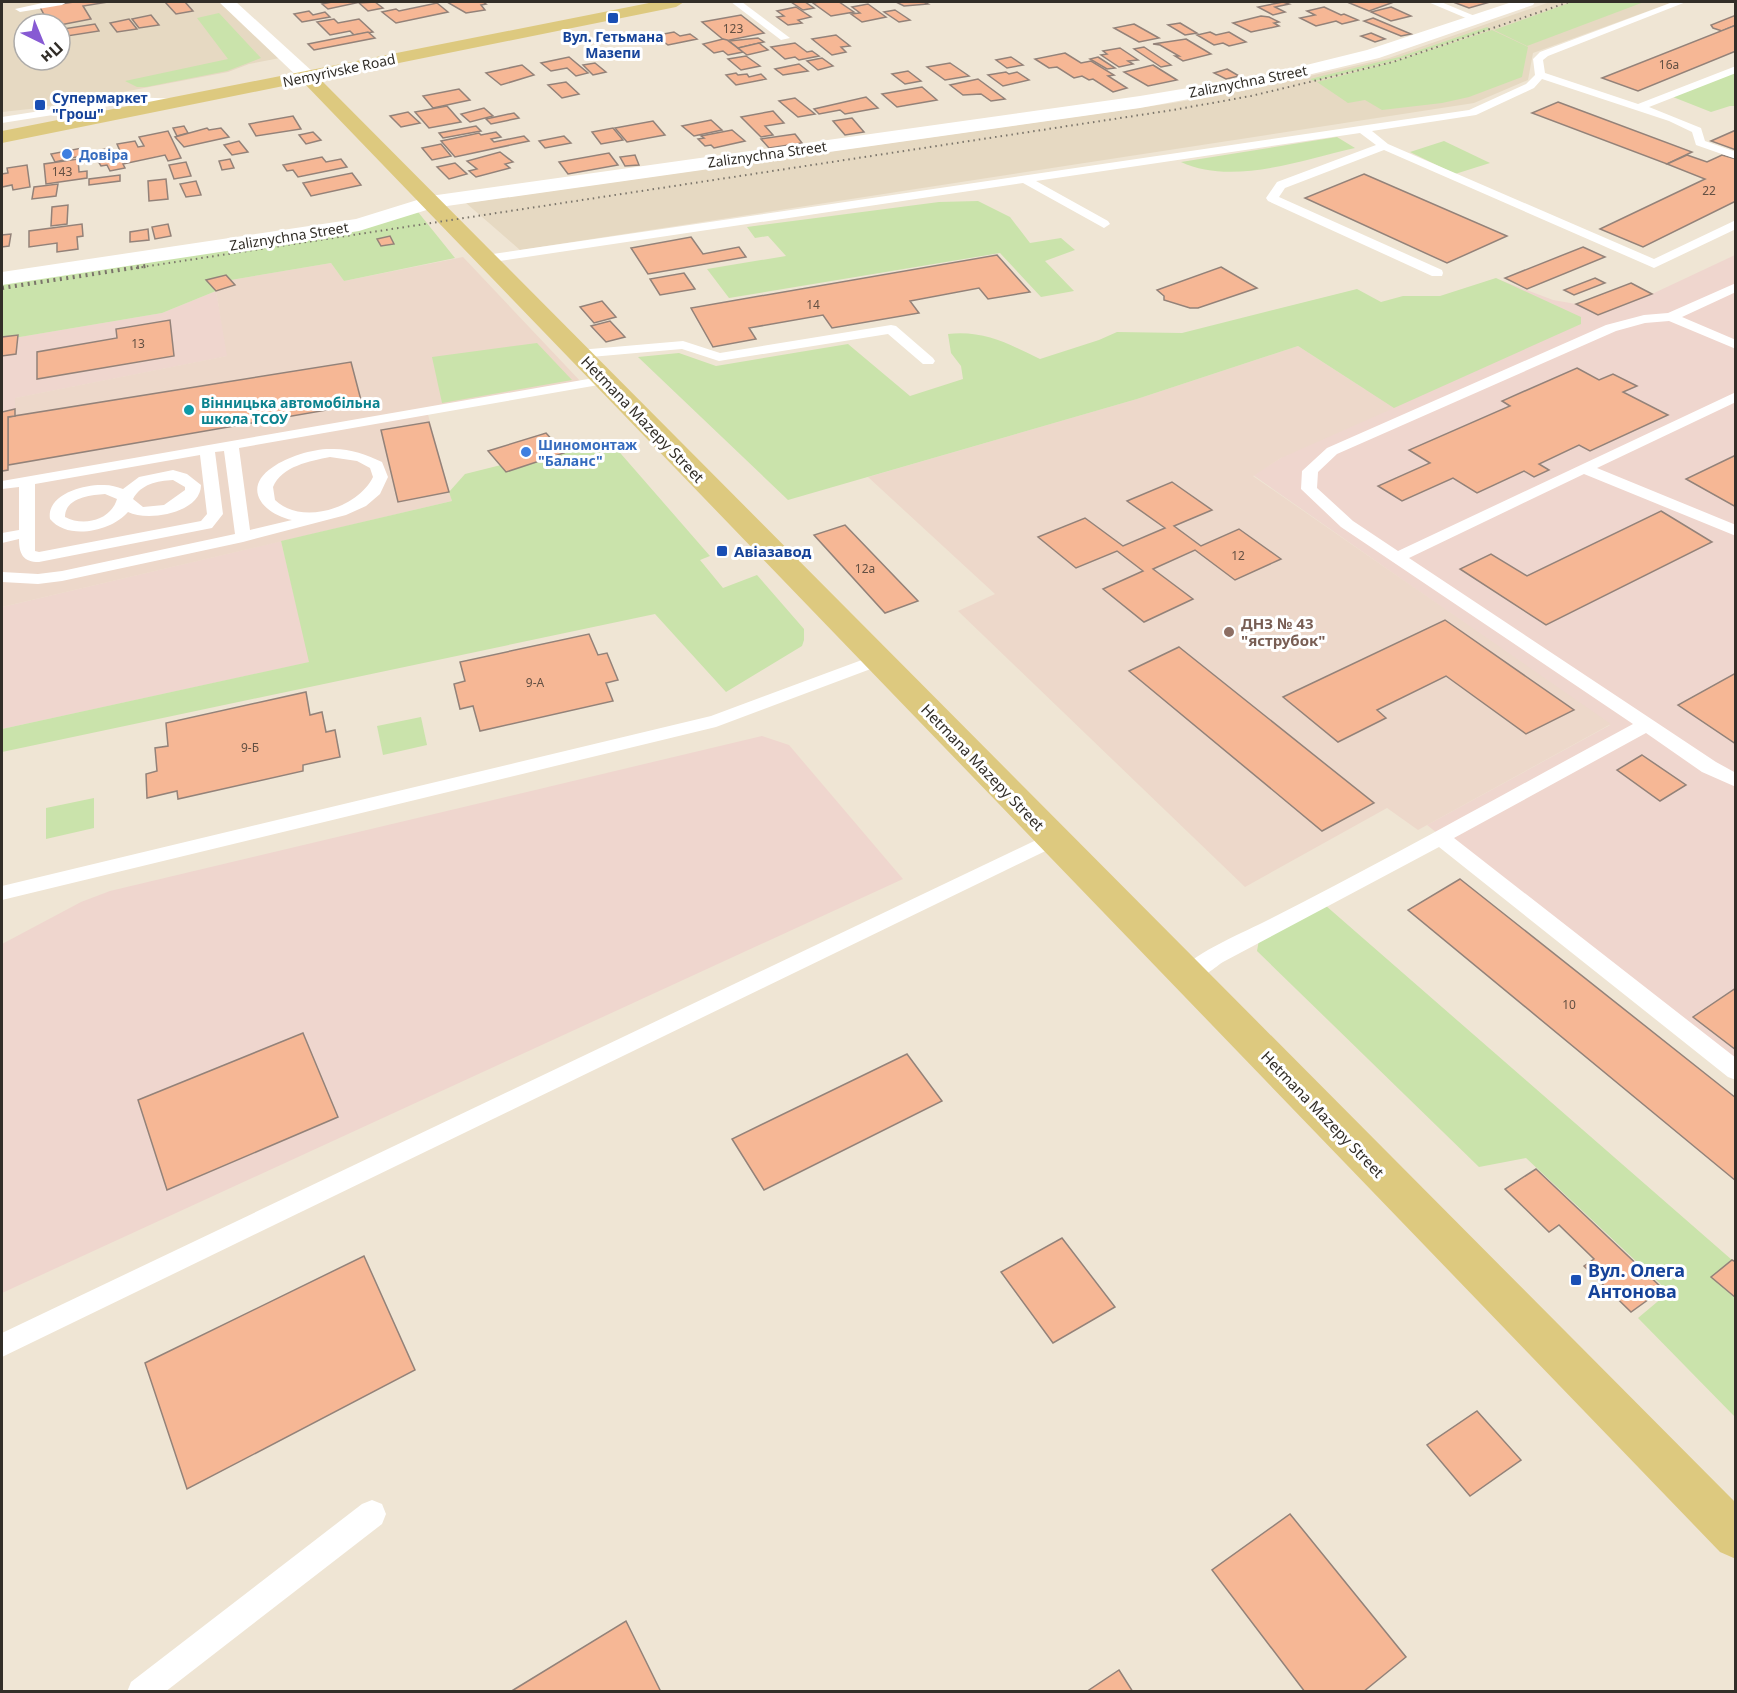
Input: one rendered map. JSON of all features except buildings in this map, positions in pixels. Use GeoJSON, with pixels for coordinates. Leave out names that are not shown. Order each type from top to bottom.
{"type":"FeatureCollection","features":[{"type":"Feature","properties":{"kind":"main road","name":"Nemyrivske Road"},"geometry":{"type":"LineString","coordinates":[[2,137],[676,2]]}},
{"type":"Feature","properties":{"kind":"main road","name":"Hetmana Mazepy Street"},"geometry":{"type":"LineString","coordinates":[[307,76],[1736,1536]]}},
{"type":"Feature","properties":{"kind":"street","name":"Hetmana Mazepy Street"},"geometry":{"type":"LineString","coordinates":[[227,2],[307,76]]}},
{"type":"Feature","properties":{"kind":"street","name":"Zaliznychna Street"},"geometry":{"type":"LineString","coordinates":[[2,279],[359,225],[430,202],[1140,102],[1266,80],[1373,54],[1527,2]]}},
{"type":"Feature","properties":{"kind":"lane"},"geometry":{"type":"LineString","coordinates":[[20,9],[62,2]]}},
{"type":"Feature","properties":{"kind":"lane"},"geometry":{"type":"LineString","coordinates":[[736,2],[785,38]]}},
{"type":"Feature","properties":{"kind":"lane"},"geometry":{"type":"LineString","coordinates":[[1433,2],[1477,19]]}},
{"type":"Feature","properties":{"kind":"lane"},"geometry":{"type":"LineString","coordinates":[[486,259],[1472,113],[1530,86],[1540,75],[1538,60],[1544,54],[1682,2]]}},
{"type":"Feature","properties":{"kind":"lane"},"geometry":{"type":"LineString","coordinates":[[1640,107],[1736,69]]}},
{"type":"Feature","properties":{"kind":"lane"},"geometry":{"type":"LineString","coordinates":[[1540,75],[1640,107],[1689,126],[1697,130],[1700,143],[1736,156]]}},
{"type":"Feature","properties":{"kind":"lane"},"geometry":{"type":"LineString","coordinates":[[2,120],[129,100],[185,102]]}},
{"type":"Feature","properties":{"kind":"lane"},"geometry":{"type":"LineString","coordinates":[[1362,129],[1384,146],[1654,264],[1736,224]]}},
{"type":"Feature","properties":{"kind":"lane"},"geometry":{"type":"LineString","coordinates":[[1384,146],[1281,185],[1272,198],[1437,273]]}},
{"type":"Feature","properties":{"kind":"lane"},"geometry":{"type":"LineString","coordinates":[[1024,179],[1104,224]]}},
{"type":"Feature","properties":{"kind":"lane"},"geometry":{"type":"LineString","coordinates":[[1736,287],[1671,317],[1644,319],[1611,328],[1332,451],[1310,471],[1309,489],[1347,524],[1709,768],[1736,781]]}},
{"type":"Feature","properties":{"kind":"lane"},"geometry":{"type":"LineString","coordinates":[[1671,317],[1736,345]]}},
{"type":"Feature","properties":{"kind":"lane"},"geometry":{"type":"LineString","coordinates":[[579,354],[683,345],[720,357],[891,329],[928,361]]}},
{"type":"Feature","properties":{"kind":"lane"},"geometry":{"type":"LineString","coordinates":[[2,485],[605,380]]}},
{"type":"Feature","properties":{"kind":"lane"},"geometry":{"type":"LineString","coordinates":[[1397,558],[1736,396]]}},
{"type":"Feature","properties":{"kind":"lane"},"geometry":{"type":"LineString","coordinates":[[231,445],[243,537]]}},
{"type":"Feature","properties":{"kind":"lane"},"geometry":{"type":"LineString","coordinates":[[27,481],[27,552],[28,555],[39,557],[206,525],[215,514],[207,449]]}},
{"type":"Feature","properties":{"kind":"lane"},"geometry":{"type":"LineString","coordinates":[[2,577],[48,579],[243,537],[329,515],[347,510],[375,493],[381,482],[380,472],[375,463],[348,453],[311,455],[293,461],[278,470],[268,480],[264,491],[267,501],[276,509],[290,515],[309,517],[329,515]]}},
{"type":"Feature","properties":{"kind":"lane"},"geometry":{"type":"LineString","coordinates":[[1585,469],[1736,531]]}},
{"type":"Feature","properties":{"kind":"lane"},"geometry":{"type":"LineString","coordinates":[[2,538],[57,513],[64,501],[83,492],[95,489],[115,491],[125,500],[125,505],[114,517],[93,525],[72,526],[58,519],[57,513]]}},
{"type":"Feature","properties":{"kind":"lane"},"geometry":{"type":"LineString","coordinates":[[2,893],[716,721],[878,660]]}},
{"type":"Feature","properties":{"kind":"lane"},"geometry":{"type":"LineString","coordinates":[[1187,975],[1216,956],[1441,838],[1646,725]]}},
{"type":"Feature","properties":{"kind":"lane"},"geometry":{"type":"LineString","coordinates":[[1441,838],[1736,1071]]}},
{"type":"Feature","properties":{"kind":"lane"},"geometry":{"type":"LineString","coordinates":[[2,1344],[1053,839]]}},
{"type":"Feature","properties":{"kind":"lane"},"geometry":{"type":"LineString","coordinates":[[141,1692],[372,1514]]}},
{"type":"Feature","properties":{"kind":"shaded area"},"geometry":{"type":"Polygon","coordinates":[[[2,2],[227,2],[285,57],[249,64],[228,72],[39,108],[2,112],[2,2]]]}},
{"type":"Feature","properties":{"kind":"shaded area"},"geometry":{"type":"Polygon","coordinates":[[[1550,2],[1673,2],[1533,53],[1528,80],[1474,103],[520,250],[466,203],[1173,103],[1248,90],[1389,58],[1550,2]]]}},
{"type":"Feature","properties":{"kind":"shaded area"},"geometry":{"type":"Polygon","coordinates":[[[1735,255],[1735,1071],[1427,825],[1610,725],[1253,475],[1281,458],[1500,280],[1553,300],[1576,304],[1652,294],[1735,255]]]}},
{"type":"Feature","properties":{"kind":"shaded area"},"geometry":{"type":"Polygon","coordinates":[[[463,257],[583,384],[427,411],[452,501],[2,607],[2,412],[15,409],[15,398],[227,356],[216,291],[235,285],[231,280],[331,263],[344,281],[463,257]]]}},
{"type":"Feature","properties":{"kind":"shaded area"},"geometry":{"type":"Polygon","coordinates":[[[216,291],[228,356],[16,398],[15,409],[2,412],[2,340],[162,313],[216,291]]]}},
{"type":"Feature","properties":{"kind":"shaded area","name":"ДНЗ № 43 \"яструбок\""},"geometry":{"type":"Polygon","coordinates":[[[1298,346],[1394,408],[1281,458],[1253,476],[1611,724],[1418,830],[1387,808],[1245,887],[958,611],[995,594],[868,477],[1137,399],[1298,346]]]}},
{"type":"Feature","properties":{"kind":"shaded area"},"geometry":{"type":"Polygon","coordinates":[[[281,541],[310,662],[2,729],[2,607],[281,541]]]}},
{"type":"Feature","properties":{"kind":"shaded area"},"geometry":{"type":"Polygon","coordinates":[[[762,736],[789,745],[903,879],[2,1293],[2,944],[81,902],[110,891],[762,736]]]}},
{"type":"Feature","properties":{"kind":"green space"},"geometry":{"type":"Polygon","coordinates":[[[1572,2],[1644,2],[1527,46],[1494,30],[1572,2]]]}},
{"type":"Feature","properties":{"kind":"green space"},"geometry":{"type":"Polygon","coordinates":[[[219,13],[261,58],[227,71],[146,87],[137,87],[125,81],[228,59],[197,18],[219,13]]]}},
{"type":"Feature","properties":{"kind":"green space"},"geometry":{"type":"Polygon","coordinates":[[[1487,27],[1491,29],[1390,62],[1314,81],[1310,79],[1399,57],[1487,27]]]}},
{"type":"Feature","properties":{"kind":"green space"},"geometry":{"type":"Polygon","coordinates":[[[1492,30],[1528,47],[1522,77],[1469,97],[1442,103],[1382,110],[1365,100],[1348,103],[1317,82],[1393,62],[1492,30]]]}},
{"type":"Feature","properties":{"kind":"green space"},"geometry":{"type":"Polygon","coordinates":[[[1735,71],[1735,106],[1711,112],[1673,97],[1735,71]]]}},
{"type":"Feature","properties":{"kind":"green space"},"geometry":{"type":"Polygon","coordinates":[[[1337,137],[1355,148],[1290,164],[1244,171],[1222,172],[1201,169],[1181,162],[1337,137]]]}},
{"type":"Feature","properties":{"kind":"green space"},"geometry":{"type":"Polygon","coordinates":[[[1444,141],[1490,163],[1455,174],[1410,152],[1444,141]]]}},
{"type":"Feature","properties":{"kind":"green space"},"geometry":{"type":"Polygon","coordinates":[[[978,201],[1010,217],[1030,243],[1061,238],[1075,250],[1045,261],[1074,291],[1041,297],[1000,253],[729,298],[707,269],[786,256],[768,236],[755,238],[747,227],[939,202],[978,201]]]}},
{"type":"Feature","properties":{"kind":"green space"},"geometry":{"type":"Polygon","coordinates":[[[414,207],[455,258],[344,281],[331,263],[231,280],[225,275],[207,280],[216,291],[162,313],[2,340],[2,279],[359,225],[414,207]]]}},
{"type":"Feature","properties":{"kind":"green space"},"geometry":{"type":"Polygon","coordinates":[[[1496,278],[1581,317],[1581,324],[1394,408],[1298,346],[1137,399],[788,500],[638,357],[679,353],[716,366],[848,344],[910,396],[963,379],[961,366],[951,353],[948,334],[985,336],[1007,343],[1040,359],[1117,332],[1182,333],[1357,289],[1381,302],[1403,296],[1440,296],[1496,278]]]}},
{"type":"Feature","properties":{"kind":"green space"},"geometry":{"type":"Polygon","coordinates":[[[537,343],[572,380],[442,403],[432,357],[537,343]]]}},
{"type":"Feature","properties":{"kind":"green space"},"geometry":{"type":"Polygon","coordinates":[[[615,447],[710,556],[700,560],[723,588],[757,575],[804,629],[802,646],[726,692],[655,614],[2,752],[2,729],[309,662],[281,541],[452,501],[449,492],[465,474],[501,465],[506,472],[564,453],[615,447]]]}},
{"type":"Feature","properties":{"kind":"green space"},"geometry":{"type":"Polygon","coordinates":[[[421,717],[427,745],[383,755],[377,726],[421,717]]]}},
{"type":"Feature","properties":{"kind":"green space"},"geometry":{"type":"Polygon","coordinates":[[[94,798],[94,828],[46,839],[46,808],[94,798]]]}},
{"type":"Feature","properties":{"kind":"green space"},"geometry":{"type":"Polygon","coordinates":[[[1325,905],[1732,1260],[1712,1277],[1735,1298],[1735,1417],[1638,1318],[1669,1292],[1526,1158],[1479,1167],[1257,951],[1259,940],[1325,905]]]}},
{"type":"Feature","properties":{"kind":"railway"},"geometry":{"type":"LineString","coordinates":[[136,268],[1173,110],[1251,96],[1393,62],[1569,2]]}},
{"type":"Feature","properties":{"kind":"railway"},"geometry":{"type":"LineString","coordinates":[[2,288],[146,266]]}},
{"type":"Feature","properties":{"kind":"place","name":"Вул. Гетьмана Мазепи"},"geometry":{"type":"Point","coordinates":[613,18]}},
{"type":"Feature","properties":{"kind":"place","name":"Супермаркет \"Грош\""},"geometry":{"type":"Point","coordinates":[40,105]}},
{"type":"Feature","properties":{"kind":"place","name":"Довіра"},"geometry":{"type":"Point","coordinates":[67,154]}},
{"type":"Feature","properties":{"kind":"place","name":"Вінницька автомобільна школа ТСОУ"},"geometry":{"type":"Point","coordinates":[189,410]}},
{"type":"Feature","properties":{"kind":"place","name":"Шиномонтаж \"Баланс\""},"geometry":{"type":"Point","coordinates":[526,452]}},
{"type":"Feature","properties":{"kind":"place","name":"Авіазавод"},"geometry":{"type":"Point","coordinates":[722,551]}},
{"type":"Feature","properties":{"kind":"place","name":"ДНЗ № 43 \"яструбок\""},"geometry":{"type":"Point","coordinates":[1229,632]}},
{"type":"Feature","properties":{"kind":"place","name":"Вул. Олега Антонова"},"geometry":{"type":"Point","coordinates":[1576,1280]}}]}
